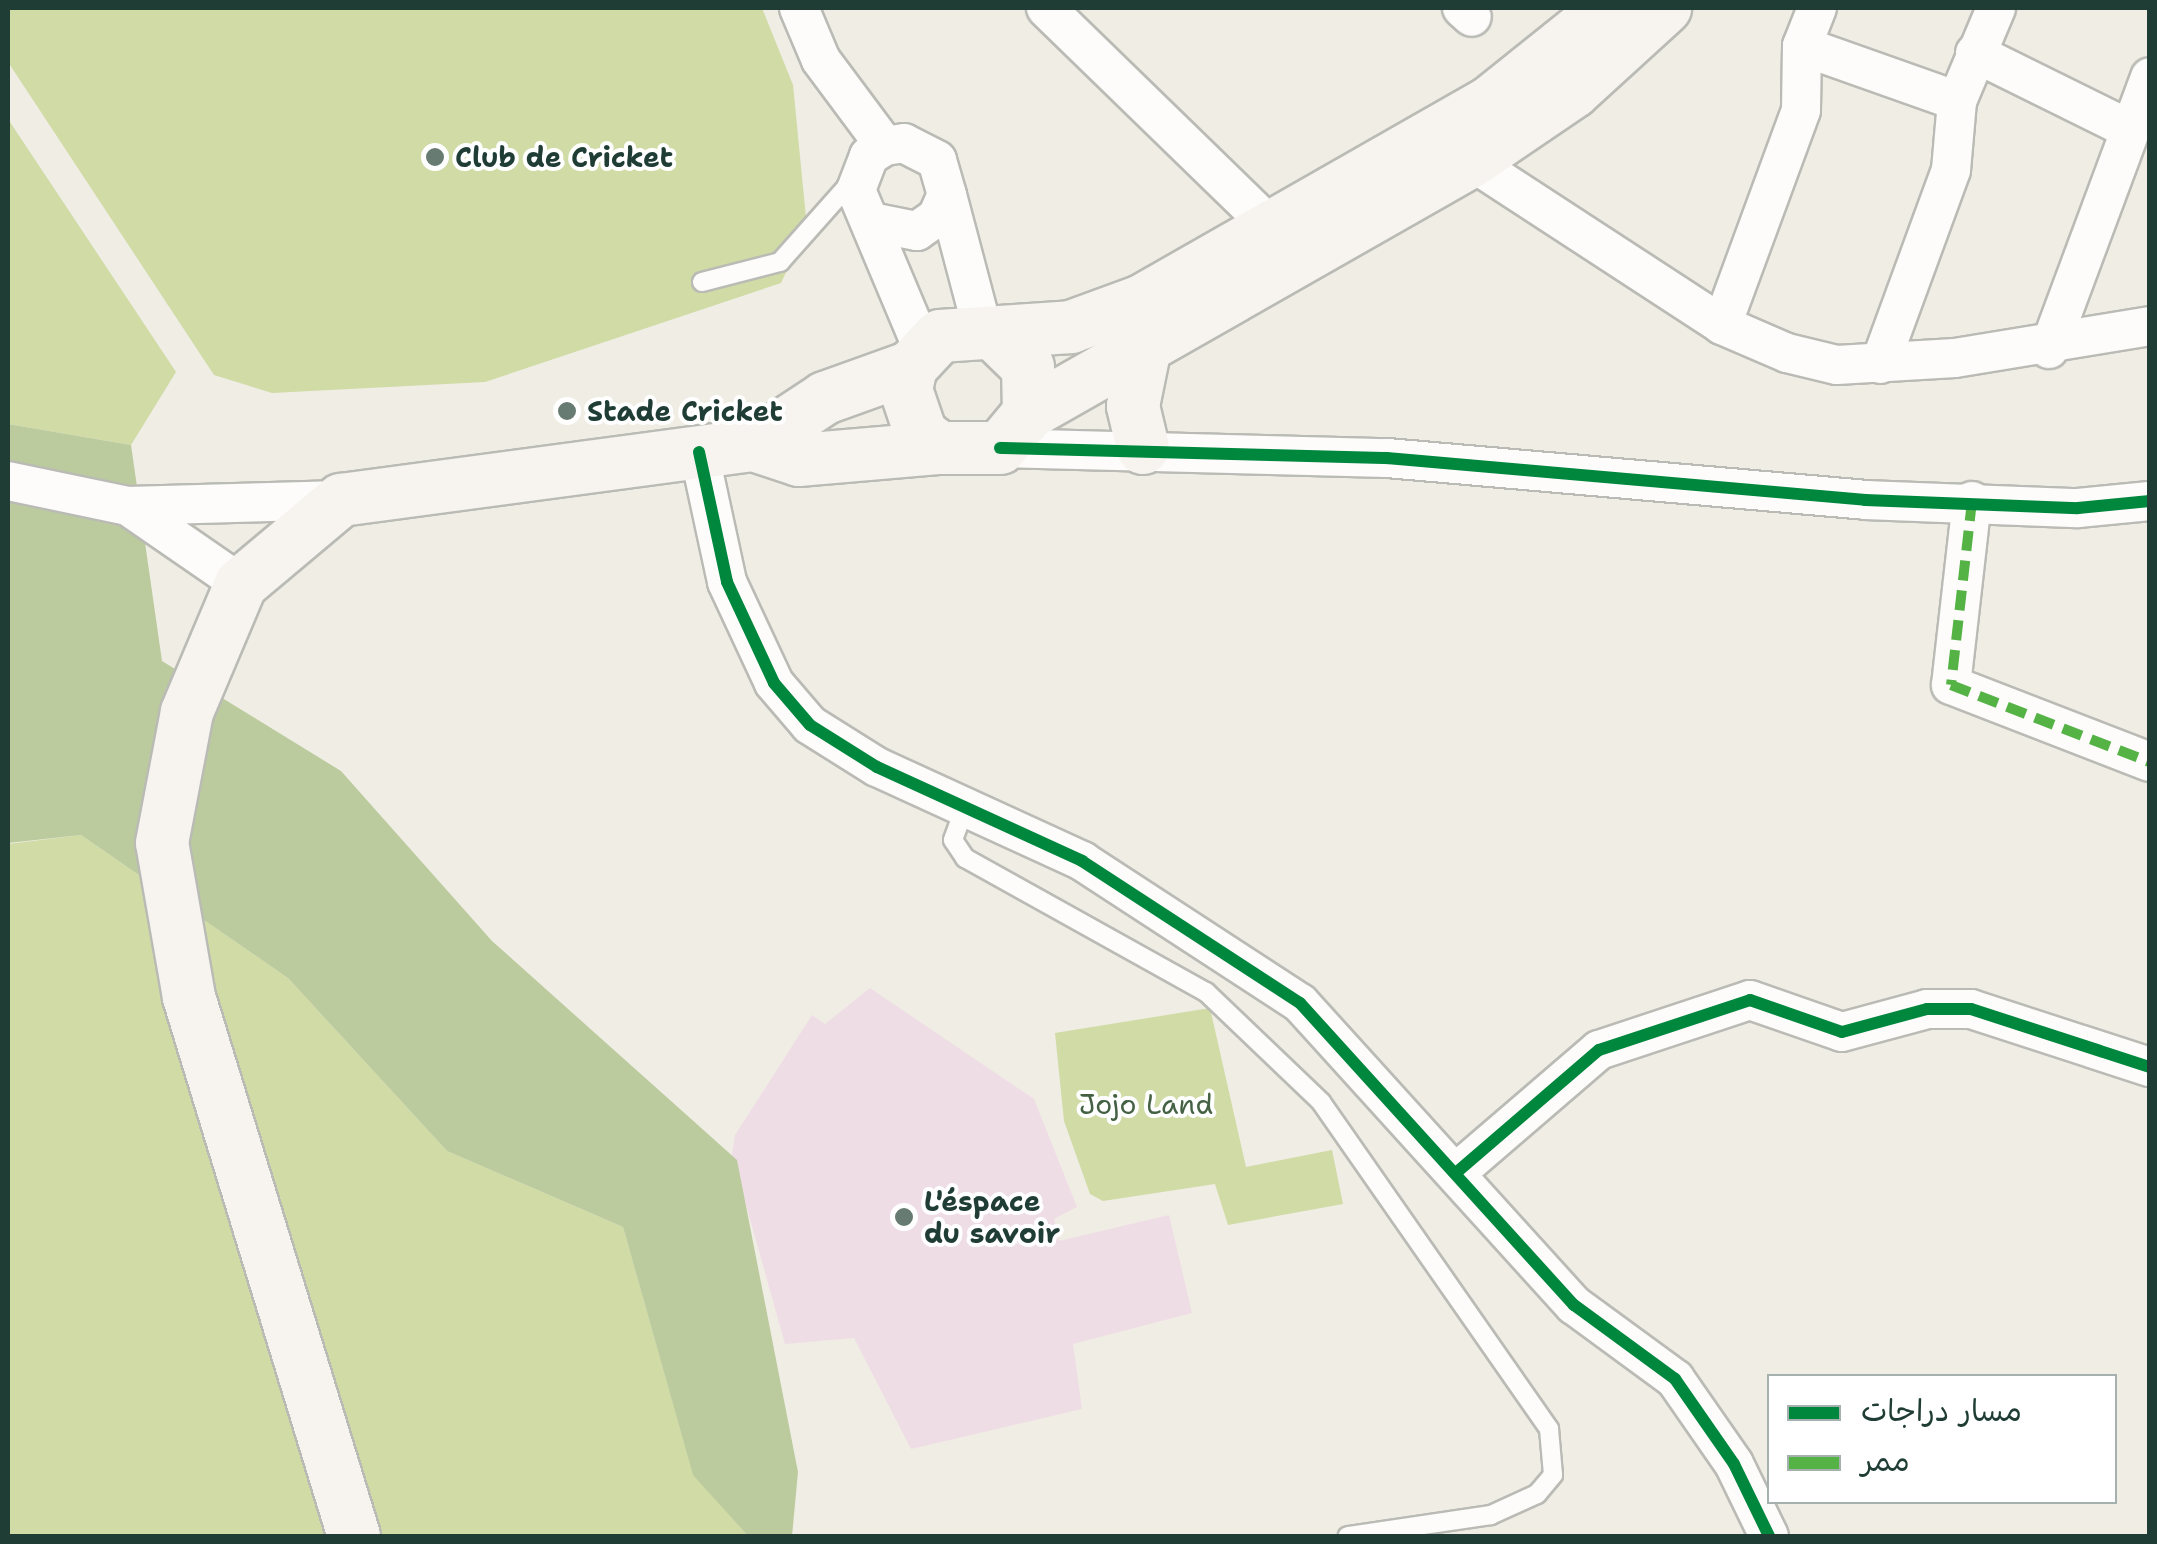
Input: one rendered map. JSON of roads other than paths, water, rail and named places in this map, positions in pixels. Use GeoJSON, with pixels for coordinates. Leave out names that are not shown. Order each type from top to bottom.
{"type":"FeatureCollection","features":[{"type":"Feature","properties":{"kind":"main road"},"geometry":{"type":"LineString","coordinates":[[354,1536],[189,997],[162,843],[186,712],[241,584],[341,500],[754,445],[799,460],[940,448],[959,455],[1015,430],[1146,342],[1453,149],[1608,8]]}},
{"type":"Feature","properties":{"kind":"main road"},"geometry":{"type":"LineString","coordinates":[[754,445],[825,398],[917,358],[951,332],[989,332],[1107,316],[1275,231],[1572,92],[1665,8]]}},
{"type":"Feature","properties":{"kind":"main road"},"geometry":{"type":"LineString","coordinates":[[989,332],[1028,366],[1015,430]]}},
{"type":"Feature","properties":{"kind":"main road"},"geometry":{"type":"LineString","coordinates":[[1142,448],[1133,395],[1146,342]]}},
{"type":"Feature","properties":{"kind":"main road"},"geometry":{"type":"LineString","coordinates":[[917,358],[910,413],[940,448]]}},
{"type":"Feature","properties":{"kind":"street"},"geometry":{"type":"LineString","coordinates":[[799,8],[872,159],[860,208],[871,222],[917,358]]}},
{"type":"Feature","properties":{"kind":"street"},"geometry":{"type":"LineString","coordinates":[[1046,8],[1275,231]]}},
{"type":"Feature","properties":{"kind":"street"},"geometry":{"type":"LineString","coordinates":[[1722,325],[1801,110],[1802,46],[1817,8]]}},
{"type":"Feature","properties":{"kind":"street"},"geometry":{"type":"LineString","coordinates":[[1880,364],[1951,170],[1957,102],[1996,8]]}},
{"type":"Feature","properties":{"kind":"street"},"geometry":{"type":"LineString","coordinates":[[1802,46],[1957,102]]}},
{"type":"Feature","properties":{"kind":"street"},"geometry":{"type":"LineString","coordinates":[[1976,53],[2126,127]]}},
{"type":"Feature","properties":{"kind":"street"},"geometry":{"type":"LineString","coordinates":[[2049,349],[2126,127],[2150,77]]}},
{"type":"Feature","properties":{"kind":"street"},"geometry":{"type":"LineString","coordinates":[[872,159],[922,148],[945,176],[947,195],[989,332]]}},
{"type":"Feature","properties":{"kind":"street"},"geometry":{"type":"LineString","coordinates":[[1453,149],[1722,325],[1787,354],[1880,364],[2049,349],[2150,326]]}},
{"type":"Feature","properties":{"kind":"street"},"geometry":{"type":"LineString","coordinates":[[871,222],[918,231],[947,195]]}},
{"type":"Feature","properties":{"kind":"street"},"geometry":{"type":"LineString","coordinates":[[1015,430],[1142,448],[2078,508],[2150,501]]}},
{"type":"Feature","properties":{"kind":"street"},"geometry":{"type":"LineString","coordinates":[[699,452],[727,582],[774,683],[810,726],[965,807],[1082,861],[1300,1003],[1574,1305],[1675,1379],[1734,1464],[1769,1536]]}},
{"type":"Feature","properties":{"kind":"street"},"geometry":{"type":"LineString","coordinates":[[8,482],[128,506],[341,500]]}},
{"type":"Feature","properties":{"kind":"street"},"geometry":{"type":"LineString","coordinates":[[1972,501],[1951,684],[2150,762]]}},
{"type":"Feature","properties":{"kind":"street"},"geometry":{"type":"LineString","coordinates":[[128,506],[241,584]]}},
{"type":"Feature","properties":{"kind":"street"},"geometry":{"type":"LineString","coordinates":[[1457,1172],[1598,1050],[1750,1000],[1842,1032],[1927,1009],[1971,1009],[2150,1066]]}},
{"type":"Feature","properties":{"kind":"lane"},"geometry":{"type":"LineString","coordinates":[[702,282],[790,255],[872,159]]}},
{"type":"Feature","properties":{"kind":"lane"},"geometry":{"type":"LineString","coordinates":[[965,807],[954,840],[964,858],[1206,992],[1321,1102],[1549,1429],[1553,1475],[1536,1494],[1490,1515],[1348,1536]]}},
{"type":"Feature","properties":{"kind":"place","name":"Club de Cricket"},"geometry":{"type":"Point","coordinates":[435,157]}},
{"type":"Feature","properties":{"kind":"place","name":"Stade Cricket"},"geometry":{"type":"Point","coordinates":[567,411]}},
{"type":"Feature","properties":{"kind":"place","name":"L'éspace du savoir"},"geometry":{"type":"Point","coordinates":[904,1217]}},
{"type":"Feature","properties":{"kind":"park label","name":"Jojo Land"},"geometry":{"type":"Point","coordinates":[1146,1104]}}]}
